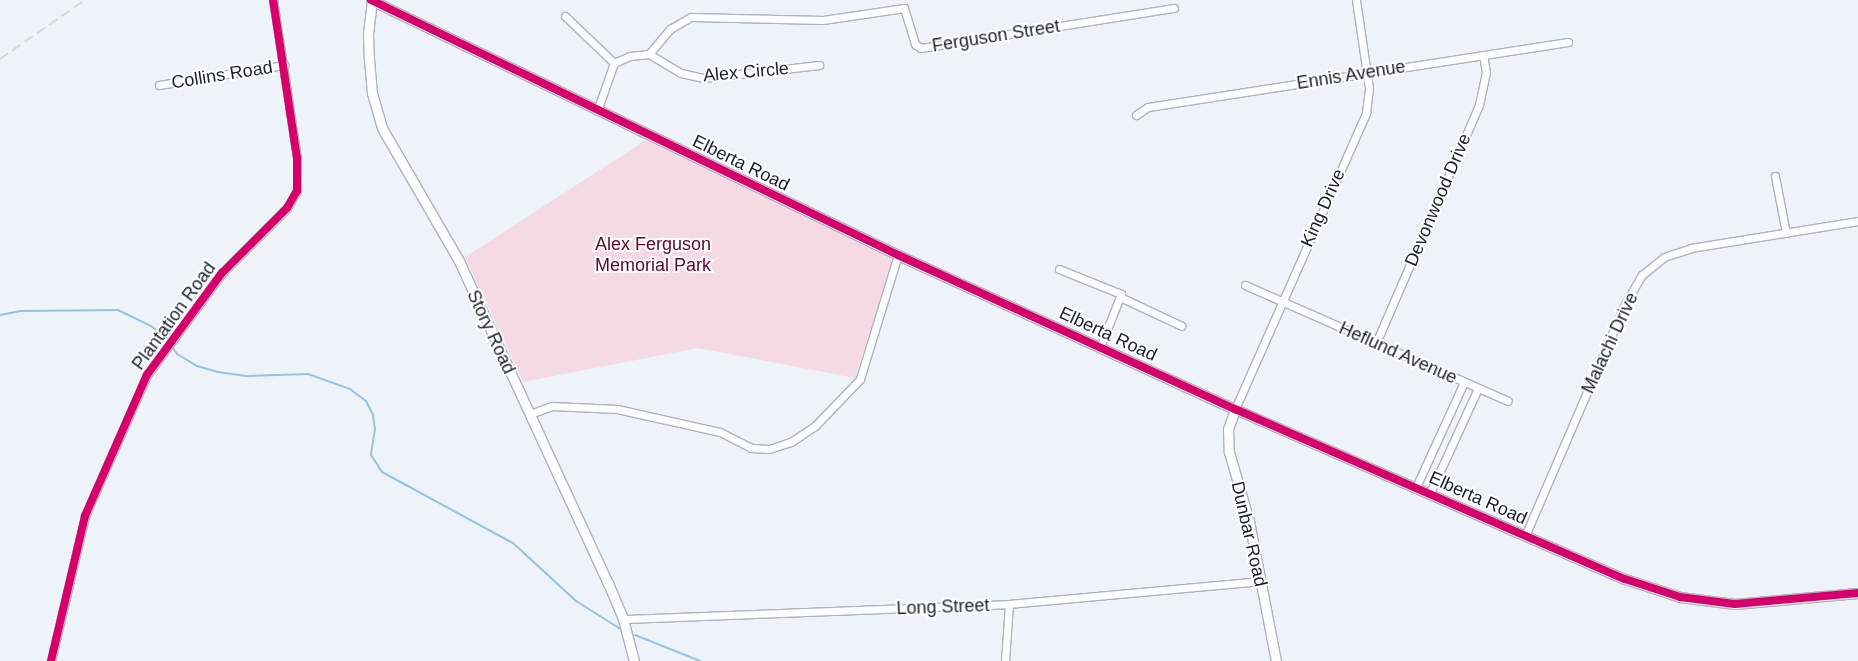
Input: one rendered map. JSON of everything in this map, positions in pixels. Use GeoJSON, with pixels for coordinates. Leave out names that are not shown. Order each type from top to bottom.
{"type":"FeatureCollection","features":[{"type":"Feature","properties":{"kind":"street","name":"Plantation Road"},"geometry":{"type":"LineString","coordinates":[[51,661],[85,516],[147,375],[222,273],[287,208],[296,191],[297,158],[273,0]]}},
{"type":"Feature","properties":{"kind":"street","name":"King Drive"},"geometry":{"type":"LineString","coordinates":[[1235,409],[1366,113],[1369,88],[1356,0]]}},
{"type":"Feature","properties":{"kind":"street","name":"Elberta Road"},"geometry":{"type":"LineString","coordinates":[[371,1],[898,255],[1235,409],[1430,492],[1625,579],[1695,600],[1735,604],[1858,593]]}},
{"type":"Feature","properties":{"kind":"street","name":"Story Road"},"geometry":{"type":"LineString","coordinates":[[371,1],[368,34],[371,84],[382,128],[446,238],[530,414],[623,619],[634,661]]}},
{"type":"Feature","properties":{"kind":"street","name":"Ferguson Street"},"geometry":{"type":"LineString","coordinates":[[648,54],[678,22],[706,15],[824,20],[904,8],[915,44],[921,48],[1174,8]]}},
{"type":"Feature","properties":{"kind":"street"},"geometry":{"type":"LineString","coordinates":[[565,16],[614,63]]}},
{"type":"Feature","properties":{"kind":"street","name":"Ennis Avenue"},"geometry":{"type":"LineString","coordinates":[[1136,115],[1148,108],[1568,42]]}},
{"type":"Feature","properties":{"kind":"street"},"geometry":{"type":"LineString","coordinates":[[598,111],[614,63],[630,56],[648,54]]}},
{"type":"Feature","properties":{"kind":"street","name":"Alex Circle"},"geometry":{"type":"LineString","coordinates":[[648,54],[681,72],[703,78],[820,65]]}},
{"type":"Feature","properties":{"kind":"street","name":"Devonwood Drive"},"geometry":{"type":"LineString","coordinates":[[1376,343],[1479,105],[1486,73],[1483,55]]}},
{"type":"Feature","properties":{"kind":"street","name":"Collins Road"},"geometry":{"type":"LineString","coordinates":[[160,85],[284,65]]}},
{"type":"Feature","properties":{"kind":"street"},"geometry":{"type":"LineString","coordinates":[[1775,176],[1786,233]]}},
{"type":"Feature","properties":{"kind":"street","name":"Malachi Drive"},"geometry":{"type":"LineString","coordinates":[[1525,536],[1625,304],[1642,275],[1664,256],[1684,250],[1858,221]]}},
{"type":"Feature","properties":{"kind":"street"},"geometry":{"type":"LineString","coordinates":[[530,414],[552,406],[617,410],[720,432],[751,448],[769,449],[791,442],[815,426],[860,379],[898,255]]}},
{"type":"Feature","properties":{"kind":"street"},"geometry":{"type":"LineString","coordinates":[[1059,269],[1121,294],[1120,297],[1182,326]]}},
{"type":"Feature","properties":{"kind":"street","name":"Heflund Avenue"},"geometry":{"type":"LineString","coordinates":[[1244,285],[1464,382],[1416,487]]}},
{"type":"Feature","properties":{"kind":"street"},"geometry":{"type":"LineString","coordinates":[[1100,347],[1120,297]]}},
{"type":"Feature","properties":{"kind":"street"},"geometry":{"type":"LineString","coordinates":[[1464,382],[1508,400]]}},
{"type":"Feature","properties":{"kind":"street","name":"Heflund Avenue"},"geometry":{"type":"LineString","coordinates":[[1430,492],[1478,388]]}},
{"type":"Feature","properties":{"kind":"street","name":"Dunbar Road"},"geometry":{"type":"LineString","coordinates":[[1235,409],[1228,429],[1229,452],[1261,580],[1276,661]]}},
{"type":"Feature","properties":{"kind":"street","name":"Long Street"},"geometry":{"type":"LineString","coordinates":[[623,619],[1009,604],[1261,580]]}},
{"type":"Feature","properties":{"kind":"street"},"geometry":{"type":"LineString","coordinates":[[1005,661],[1009,604]]}},
{"type":"Feature","properties":{"kind":"green space","name":"Alex Ferguson Memorial Park"},"geometry":{"type":"Polygon","coordinates":[[[646,140],[893,260],[855,378],[698,348],[523,382],[465,257],[646,140]]]}},
{"type":"Feature","properties":{"kind":"waterway"},"geometry":{"type":"LineString","coordinates":[[0,315],[21,311],[118,310],[151,326],[167,338]]}},
{"type":"Feature","properties":{"kind":"waterway"},"geometry":{"type":"LineString","coordinates":[[173,348],[177,354],[197,366],[218,372],[248,376],[308,374],[350,389],[366,401],[373,415],[375,429],[371,455],[382,472],[513,543],[576,601],[622,630]]}},
{"type":"Feature","properties":{"kind":"waterway"},"geometry":{"type":"LineString","coordinates":[[635,635],[700,661]]}},
{"type":"Feature","properties":{"kind":"railway"},"geometry":{"type":"LineString","coordinates":[[0,59],[85,0]]}},
{"type":"Feature","properties":{"kind":"cycle path"},"geometry":{"type":"LineString","coordinates":[[51,661],[85,516],[147,375],[222,273],[287,208],[297,191],[297,158],[273,0]]}},
{"type":"Feature","properties":{"kind":"cycle path"},"geometry":{"type":"LineString","coordinates":[[371,0],[898,255],[1235,409],[1625,579],[1680,597],[1735,604],[1858,593]]}}]}
